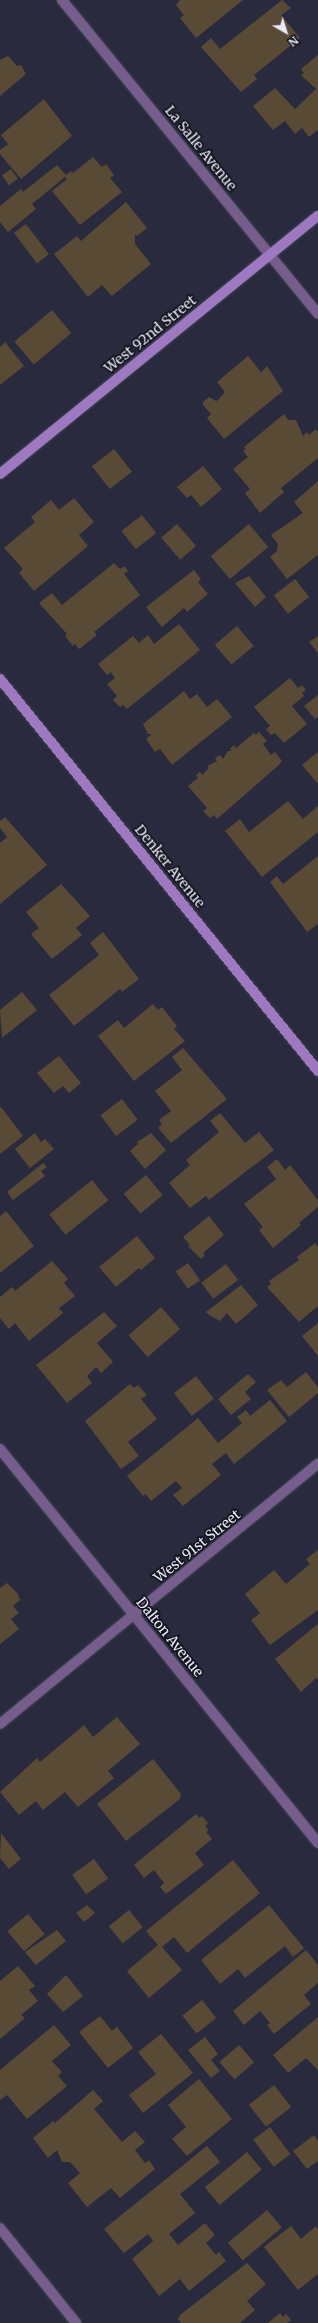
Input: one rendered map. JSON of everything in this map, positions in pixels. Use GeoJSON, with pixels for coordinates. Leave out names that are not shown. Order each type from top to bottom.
{"type":"FeatureCollection","features":[{"type":"Feature","properties":{"kind":"street","name":"La Salle Avenue"},"geometry":{"type":"LineString","coordinates":[[62,0],[318,314]]}},
{"type":"Feature","properties":{"kind":"street","name":"West 92nd Street"},"geometry":{"type":"LineString","coordinates":[[0,474],[318,216]]}},
{"type":"Feature","properties":{"kind":"street","name":"Denker Avenue"},"geometry":{"type":"LineString","coordinates":[[0,679],[318,1071]]}},
{"type":"Feature","properties":{"kind":"street","name":"Dalton Avenue"},"geometry":{"type":"LineString","coordinates":[[0,1449],[318,1843]]}},
{"type":"Feature","properties":{"kind":"street","name":"West 91st Street"},"geometry":{"type":"LineString","coordinates":[[0,1724],[318,1464]]}},
{"type":"Feature","properties":{"kind":"street"},"geometry":{"type":"LineString","coordinates":[[0,2228],[76,2323]]}},
{"type":"Feature","properties":{"kind":"building"},"geometry":{"type":"Polygon","coordinates":[[[180,0],[243,0],[196,38],[180,18],[184,15],[176,5],[180,0]]]}},
{"type":"Feature","properties":{"kind":"building"},"geometry":{"type":"Polygon","coordinates":[[[282,0],[291,8],[281,15],[300,38],[254,75],[257,79],[241,92],[201,47],[211,38],[220,49],[282,0]]]}},
{"type":"Feature","properties":{"kind":"building"},"geometry":{"type":"Polygon","coordinates":[[[318,55],[318,130],[309,137],[302,128],[295,134],[285,121],[273,130],[253,106],[275,88],[295,109],[316,89],[301,75],[304,73],[301,69],[318,55]]]}},
{"type":"Feature","properties":{"kind":"building"},"geometry":{"type":"Polygon","coordinates":[[[8,56],[17,66],[21,65],[26,74],[0,96],[0,60],[8,56]]]}},
{"type":"Feature","properties":{"kind":"building"},"geometry":{"type":"Polygon","coordinates":[[[44,99],[72,136],[21,179],[0,154],[0,150],[8,144],[1,135],[44,99]]]}},
{"type":"Feature","properties":{"kind":"building"},"geometry":{"type":"Polygon","coordinates":[[[93,157],[102,167],[106,164],[114,175],[110,178],[122,192],[80,225],[52,191],[67,179],[65,177],[32,204],[36,209],[8,232],[0,222],[0,206],[21,189],[23,192],[57,165],[66,175],[71,171],[73,173],[93,157]]]}},
{"type":"Feature","properties":{"kind":"building"},"geometry":{"type":"Polygon","coordinates":[[[11,169],[18,179],[9,185],[2,175],[11,169]]]}},
{"type":"Feature","properties":{"kind":"building"},"geometry":{"type":"Polygon","coordinates":[[[126,202],[147,228],[137,236],[135,234],[135,244],[151,264],[112,296],[102,285],[88,297],[54,254],[77,236],[81,241],[126,202]]]}},
{"type":"Feature","properties":{"kind":"building"},"geometry":{"type":"Polygon","coordinates":[[[26,224],[49,254],[37,263],[14,233],[26,224]]]}},
{"type":"Feature","properties":{"kind":"building"},"geometry":{"type":"Polygon","coordinates":[[[52,310],[71,333],[34,364],[14,341],[52,310]]]}},
{"type":"Feature","properties":{"kind":"building"},"geometry":{"type":"Polygon","coordinates":[[[5,342],[24,366],[0,385],[0,347],[5,342]]]}},
{"type":"Feature","properties":{"kind":"building"},"geometry":{"type":"Polygon","coordinates":[[[248,356],[261,372],[267,366],[283,391],[224,439],[207,418],[211,414],[203,405],[203,402],[209,397],[216,401],[218,400],[225,392],[217,382],[248,356]]]}},
{"type":"Feature","properties":{"kind":"building"},"geometry":{"type":"Polygon","coordinates":[[[284,414],[288,420],[296,420],[303,436],[307,432],[309,435],[316,429],[318,432],[318,458],[281,488],[284,492],[260,513],[245,493],[250,489],[233,469],[248,457],[243,451],[246,449],[244,447],[284,414]]]}},
{"type":"Feature","properties":{"kind":"building"},"geometry":{"type":"Polygon","coordinates":[[[114,449],[132,472],[110,489],[92,466],[114,449]]]}},
{"type":"Feature","properties":{"kind":"building"},"geometry":{"type":"Polygon","coordinates":[[[203,466],[222,489],[201,507],[191,495],[187,498],[177,487],[203,466]]]}},
{"type":"Feature","properties":{"kind":"building"},"geometry":{"type":"Polygon","coordinates":[[[318,481],[318,555],[287,579],[270,557],[277,551],[278,544],[271,535],[303,513],[294,502],[318,481]]]}},
{"type":"Feature","properties":{"kind":"building"},"geometry":{"type":"Polygon","coordinates":[[[74,498],[94,522],[79,535],[88,546],[34,591],[19,573],[23,569],[4,548],[35,522],[31,517],[51,500],[59,510],[74,498]]]}},
{"type":"Feature","properties":{"kind":"building"},"geometry":{"type":"Polygon","coordinates":[[[142,515],[156,533],[136,549],[122,531],[142,515]]]}},
{"type":"Feature","properties":{"kind":"building"},"geometry":{"type":"Polygon","coordinates":[[[177,524],[196,546],[180,560],[161,538],[177,524]]]}},
{"type":"Feature","properties":{"kind":"building"},"geometry":{"type":"Polygon","coordinates":[[[249,524],[268,547],[230,579],[211,556],[249,524]]]}},
{"type":"Feature","properties":{"kind":"building"},"geometry":{"type":"Polygon","coordinates":[[[114,563],[120,569],[124,566],[128,571],[124,574],[140,595],[94,632],[97,635],[79,649],[75,644],[73,646],[65,636],[67,634],[39,603],[52,593],[62,605],[114,563]]]}},
{"type":"Feature","properties":{"kind":"building"},"geometry":{"type":"Polygon","coordinates":[[[194,570],[201,579],[198,582],[208,594],[187,612],[184,608],[162,627],[146,607],[194,570]]]}},
{"type":"Feature","properties":{"kind":"building"},"geometry":{"type":"Polygon","coordinates":[[[249,576],[266,597],[255,607],[235,583],[249,576]]]}},
{"type":"Feature","properties":{"kind":"building"},"geometry":{"type":"Polygon","coordinates":[[[295,579],[309,597],[288,614],[274,596],[295,579]]]}},
{"type":"Feature","properties":{"kind":"building"},"geometry":{"type":"Polygon","coordinates":[[[179,624],[200,650],[127,709],[123,705],[120,707],[113,700],[117,696],[107,684],[115,678],[111,672],[107,675],[98,664],[133,636],[139,643],[148,635],[154,644],[179,624]]]}},
{"type":"Feature","properties":{"kind":"building"},"geometry":{"type":"Polygon","coordinates":[[[237,626],[254,646],[231,665],[215,645],[237,626]]]}},
{"type":"Feature","properties":{"kind":"building"},"geometry":{"type":"Polygon","coordinates":[[[318,636],[318,653],[309,642],[318,636]]]}},
{"type":"Feature","properties":{"kind":"building"},"geometry":{"type":"Polygon","coordinates":[[[290,678],[298,688],[302,685],[306,690],[302,693],[304,696],[292,706],[307,724],[284,743],[275,733],[271,735],[266,729],[270,726],[254,707],[290,678]]]}},
{"type":"Feature","properties":{"kind":"building"},"geometry":{"type":"Polygon","coordinates":[[[184,691],[190,699],[197,694],[207,707],[217,699],[232,717],[172,765],[160,749],[155,752],[146,739],[152,734],[148,734],[143,724],[184,691]]]}},
{"type":"Feature","properties":{"kind":"building"},"geometry":{"type":"Polygon","coordinates":[[[318,695],[318,717],[315,719],[304,706],[318,695]]]}},
{"type":"Feature","properties":{"kind":"building"},"geometry":{"type":"Polygon","coordinates":[[[259,732],[267,741],[263,744],[271,755],[275,752],[282,761],[217,819],[214,815],[210,818],[203,811],[207,808],[188,786],[198,778],[196,775],[200,772],[202,775],[209,768],[207,766],[217,761],[215,758],[220,755],[223,759],[228,751],[232,751],[230,749],[234,745],[236,748],[254,733],[256,735],[259,732]]]}},
{"type":"Feature","properties":{"kind":"building"},"geometry":{"type":"Polygon","coordinates":[[[318,752],[318,782],[317,783],[302,765],[318,752]]]}},
{"type":"Feature","properties":{"kind":"building"},"geometry":{"type":"Polygon","coordinates":[[[288,801],[303,819],[318,806],[318,832],[262,877],[225,831],[240,819],[249,832],[288,801]]]}},
{"type":"Feature","properties":{"kind":"building"},"geometry":{"type":"Polygon","coordinates":[[[5,817],[47,865],[0,904],[0,843],[7,837],[0,828],[0,821],[5,817]]]}},
{"type":"Feature","properties":{"kind":"building"},"geometry":{"type":"Polygon","coordinates":[[[318,856],[318,924],[307,932],[270,882],[277,876],[283,884],[318,856]]]}},
{"type":"Feature","properties":{"kind":"building"},"geometry":{"type":"Polygon","coordinates":[[[61,884],[90,916],[76,928],[82,935],[52,959],[31,934],[39,928],[26,912],[61,884]]]}},
{"type":"Feature","properties":{"kind":"building"},"geometry":{"type":"Polygon","coordinates":[[[103,932],[139,979],[122,992],[120,989],[74,1026],[49,995],[99,955],[90,943],[103,932]]]}},
{"type":"Feature","properties":{"kind":"building"},"geometry":{"type":"Polygon","coordinates":[[[22,992],[37,1010],[2,1038],[0,1010],[22,992]]]}},
{"type":"Feature","properties":{"kind":"building"},"geometry":{"type":"Polygon","coordinates":[[[153,1004],[158,1010],[162,1007],[177,1026],[174,1029],[185,1041],[134,1081],[98,1036],[118,1020],[124,1028],[153,1004]]]}},
{"type":"Feature","properties":{"kind":"building"},"geometry":{"type":"Polygon","coordinates":[[[183,1048],[227,1099],[171,1143],[158,1128],[162,1124],[159,1120],[171,1111],[155,1091],[182,1070],[172,1057],[183,1048]]]}},
{"type":"Feature","properties":{"kind":"building"},"geometry":{"type":"Polygon","coordinates":[[[59,1056],[81,1083],[69,1093],[63,1086],[54,1093],[37,1073],[59,1056]]]}},
{"type":"Feature","properties":{"kind":"building"},"geometry":{"type":"Polygon","coordinates":[[[122,1099],[138,1120],[116,1136],[100,1115],[122,1099]]]}},
{"type":"Feature","properties":{"kind":"building"},"geometry":{"type":"Polygon","coordinates":[[[1,1107],[23,1136],[0,1154],[0,1108],[1,1107]]]}},
{"type":"Feature","properties":{"kind":"building"},"geometry":{"type":"Polygon","coordinates":[[[220,1113],[245,1143],[259,1132],[274,1150],[209,1200],[206,1196],[190,1208],[169,1183],[190,1165],[186,1160],[219,1132],[210,1121],[220,1113]]]}},
{"type":"Feature","properties":{"kind":"building"},"geometry":{"type":"Polygon","coordinates":[[[35,1133],[41,1142],[45,1139],[54,1149],[30,1168],[15,1149],[35,1133]]]}},
{"type":"Feature","properties":{"kind":"building"},"geometry":{"type":"Polygon","coordinates":[[[151,1133],[166,1150],[145,1169],[130,1151],[138,1144],[137,1142],[151,1133]]]}},
{"type":"Feature","properties":{"kind":"building"},"geometry":{"type":"Polygon","coordinates":[[[277,1159],[285,1170],[290,1165],[318,1200],[318,1207],[299,1223],[301,1225],[273,1248],[259,1230],[263,1227],[244,1204],[276,1179],[267,1167],[277,1159]]]}},
{"type":"Feature","properties":{"kind":"building"},"geometry":{"type":"Polygon","coordinates":[[[43,1163],[47,1167],[41,1171],[45,1176],[13,1200],[7,1192],[43,1163]]]}},
{"type":"Feature","properties":{"kind":"building"},"geometry":{"type":"Polygon","coordinates":[[[146,1175],[163,1195],[140,1214],[124,1194],[146,1175]]]}},
{"type":"Feature","properties":{"kind":"building"},"geometry":{"type":"Polygon","coordinates":[[[92,1180],[108,1200],[66,1235],[49,1215],[92,1180]]]}},
{"type":"Feature","properties":{"kind":"building"},"geometry":{"type":"Polygon","coordinates":[[[6,1211],[34,1246],[0,1273],[0,1216],[6,1211]]]}},
{"type":"Feature","properties":{"kind":"building"},"geometry":{"type":"Polygon","coordinates":[[[209,1216],[224,1235],[203,1253],[205,1255],[201,1259],[188,1246],[190,1245],[183,1237],[209,1216]]]}},
{"type":"Feature","properties":{"kind":"building"},"geometry":{"type":"Polygon","coordinates":[[[137,1236],[155,1258],[141,1270],[139,1268],[116,1287],[99,1267],[137,1236]]]}},
{"type":"Feature","properties":{"kind":"building"},"geometry":{"type":"Polygon","coordinates":[[[315,1243],[318,1247],[318,1306],[299,1322],[267,1287],[271,1284],[269,1281],[299,1260],[297,1257],[315,1243]]]}},
{"type":"Feature","properties":{"kind":"building"},"geometry":{"type":"Polygon","coordinates":[[[52,1261],[68,1279],[64,1283],[75,1296],[59,1308],[63,1313],[29,1341],[15,1323],[9,1329],[0,1318],[0,1297],[12,1287],[15,1291],[52,1261]]]}},
{"type":"Feature","properties":{"kind":"building"},"geometry":{"type":"Polygon","coordinates":[[[188,1263],[200,1280],[188,1289],[176,1272],[188,1263]]]}},
{"type":"Feature","properties":{"kind":"building"},"geometry":{"type":"Polygon","coordinates":[[[226,1264],[238,1280],[213,1299],[201,1283],[226,1264]]]}},
{"type":"Feature","properties":{"kind":"building"},"geometry":{"type":"Polygon","coordinates":[[[241,1285],[258,1305],[236,1324],[227,1313],[220,1321],[206,1312],[241,1285]]]}},
{"type":"Feature","properties":{"kind":"building"},"geometry":{"type":"Polygon","coordinates":[[[161,1307],[180,1329],[148,1357],[129,1335],[161,1307]]]}},
{"type":"Feature","properties":{"kind":"building"},"geometry":{"type":"Polygon","coordinates":[[[104,1312],[117,1326],[97,1343],[113,1362],[101,1373],[96,1367],[87,1376],[92,1383],[67,1403],[36,1365],[104,1312]]]}},
{"type":"Feature","properties":{"kind":"building"},"geometry":{"type":"Polygon","coordinates":[[[318,1323],[318,1356],[302,1336],[318,1323]]]}},
{"type":"Feature","properties":{"kind":"building"},"geometry":{"type":"Polygon","coordinates":[[[306,1372],[318,1387],[318,1393],[289,1417],[267,1390],[281,1380],[287,1387],[306,1372]]]}},
{"type":"Feature","properties":{"kind":"building"},"geometry":{"type":"Polygon","coordinates":[[[248,1374],[256,1382],[245,1392],[251,1399],[231,1415],[218,1399],[248,1374]]]}},
{"type":"Feature","properties":{"kind":"building"},"geometry":{"type":"Polygon","coordinates":[[[196,1376],[214,1399],[192,1416],[174,1393],[196,1376]]]}},
{"type":"Feature","properties":{"kind":"building"},"geometry":{"type":"Polygon","coordinates":[[[130,1384],[134,1388],[138,1385],[147,1395],[141,1399],[157,1419],[128,1442],[139,1456],[121,1469],[85,1421],[130,1384]]]}},
{"type":"Feature","properties":{"kind":"building"},"geometry":{"type":"Polygon","coordinates":[[[270,1400],[287,1421],[234,1464],[226,1453],[212,1464],[221,1475],[183,1506],[173,1495],[182,1488],[176,1481],[151,1501],[146,1494],[143,1496],[127,1476],[198,1418],[218,1443],[242,1423],[237,1417],[246,1410],[250,1416],[270,1400]]]}},
{"type":"Feature","properties":{"kind":"building"},"geometry":{"type":"Polygon","coordinates":[[[318,1550],[318,1610],[270,1645],[251,1620],[260,1613],[245,1594],[274,1570],[286,1584],[310,1564],[306,1559],[318,1550]]]}},
{"type":"Feature","properties":{"kind":"building"},"geometry":{"type":"Polygon","coordinates":[[[7,1583],[18,1594],[20,1600],[13,1606],[19,1613],[11,1619],[19,1629],[0,1644],[0,1588],[7,1583]]]}},
{"type":"Feature","properties":{"kind":"building"},"geometry":{"type":"Polygon","coordinates":[[[318,1624],[318,1680],[316,1678],[301,1692],[275,1659],[318,1624]]]}},
{"type":"Feature","properties":{"kind":"building"},"geometry":{"type":"Polygon","coordinates":[[[117,1717],[140,1744],[108,1771],[114,1778],[78,1807],[65,1792],[43,1810],[36,1801],[19,1815],[0,1792],[37,1758],[40,1762],[84,1725],[93,1737],[117,1717]]]}},
{"type":"Feature","properties":{"kind":"building"},"geometry":{"type":"Polygon","coordinates":[[[153,1759],[181,1794],[180,1799],[126,1841],[97,1804],[153,1759]]]}},
{"type":"Feature","properties":{"kind":"building"},"geometry":{"type":"Polygon","coordinates":[[[196,1814],[199,1818],[202,1816],[208,1823],[205,1826],[209,1830],[206,1832],[212,1839],[195,1853],[204,1865],[166,1894],[160,1887],[164,1883],[154,1870],[144,1878],[134,1865],[196,1814]]]}},
{"type":"Feature","properties":{"kind":"building"},"geometry":{"type":"Polygon","coordinates":[[[1,1833],[21,1859],[9,1869],[0,1858],[1,1833]]]}},
{"type":"Feature","properties":{"kind":"building"},"geometry":{"type":"Polygon","coordinates":[[[94,1859],[108,1878],[86,1894],[72,1875],[94,1859]]]}},
{"type":"Feature","properties":{"kind":"building"},"geometry":{"type":"Polygon","coordinates":[[[233,1860],[260,1893],[187,1953],[174,1937],[162,1947],[182,1970],[149,1998],[127,1971],[158,1945],[146,1931],[233,1860]]]}},
{"type":"Feature","properties":{"kind":"building"},"geometry":{"type":"Polygon","coordinates":[[[87,1905],[95,1913],[84,1922],[76,1913],[87,1905]]]}},
{"type":"Feature","properties":{"kind":"building"},"geometry":{"type":"Polygon","coordinates":[[[269,1905],[304,1948],[293,1957],[285,1946],[245,1978],[238,1969],[220,1984],[201,1960],[269,1905]]]}},
{"type":"Feature","properties":{"kind":"building"},"geometry":{"type":"Polygon","coordinates":[[[129,1910],[143,1927],[123,1943],[109,1926],[129,1910]]]}},
{"type":"Feature","properties":{"kind":"building"},"geometry":{"type":"Polygon","coordinates":[[[28,1914],[45,1934],[24,1951],[7,1931],[28,1914]]]}},
{"type":"Feature","properties":{"kind":"building"},"geometry":{"type":"Polygon","coordinates":[[[57,1930],[66,1941],[36,1965],[25,1952],[57,1930]]]}},
{"type":"Feature","properties":{"kind":"building"},"geometry":{"type":"Polygon","coordinates":[[[306,1950],[318,1965],[318,1983],[304,1995],[311,2004],[274,2034],[267,2025],[270,2023],[260,2011],[244,2025],[233,2011],[306,1950]]]}},
{"type":"Feature","properties":{"kind":"building"},"geometry":{"type":"Polygon","coordinates":[[[18,1966],[35,1986],[29,1990],[38,2001],[21,2015],[25,2018],[0,2039],[0,1981],[18,1966]]]}},
{"type":"Feature","properties":{"kind":"building"},"geometry":{"type":"Polygon","coordinates":[[[66,1975],[83,1996],[63,2012],[47,1994],[66,1975]]]}},
{"type":"Feature","properties":{"kind":"building"},"geometry":{"type":"Polygon","coordinates":[[[202,2000],[216,2018],[196,2034],[182,2015],[202,2000]]]}},
{"type":"Feature","properties":{"kind":"building"},"geometry":{"type":"Polygon","coordinates":[[[100,2016],[112,2031],[117,2027],[133,2048],[108,2068],[79,2032],[100,2016]]]}},
{"type":"Feature","properties":{"kind":"building"},"geometry":{"type":"Polygon","coordinates":[[[318,2017],[318,2070],[306,2058],[288,2073],[273,2055],[318,2017]]]}},
{"type":"Feature","properties":{"kind":"building"},"geometry":{"type":"Polygon","coordinates":[[[54,2025],[71,2045],[52,2061],[62,2072],[58,2076],[67,2086],[27,2119],[7,2095],[0,2100],[0,2070],[54,2025]]]}},
{"type":"Feature","properties":{"kind":"building"},"geometry":{"type":"Polygon","coordinates":[[[161,2034],[193,2073],[143,2113],[129,2095],[156,2074],[138,2052],[161,2034]]]}},
{"type":"Feature","properties":{"kind":"building"},"geometry":{"type":"Polygon","coordinates":[[[205,2037],[218,2054],[211,2060],[220,2071],[211,2078],[188,2050],[205,2037]]]}},
{"type":"Feature","properties":{"kind":"building"},"geometry":{"type":"Polygon","coordinates":[[[239,2045],[254,2062],[234,2079],[219,2062],[239,2045]]]}},
{"type":"Feature","properties":{"kind":"building"},"geometry":{"type":"Polygon","coordinates":[[[199,2079],[232,2119],[187,2156],[172,2139],[186,2127],[168,2105],[199,2079]]]}},
{"type":"Feature","properties":{"kind":"building"},"geometry":{"type":"Polygon","coordinates":[[[274,2085],[291,2107],[266,2127],[249,2105],[274,2085]]]}},
{"type":"Feature","properties":{"kind":"building"},"geometry":{"type":"Polygon","coordinates":[[[93,2090],[103,2101],[94,2109],[122,2142],[135,2131],[145,2142],[135,2150],[145,2163],[149,2160],[155,2169],[120,2198],[111,2188],[87,2207],[68,2183],[80,2173],[70,2162],[62,2162],[57,2150],[48,2158],[33,2138],[53,2121],[55,2123],[93,2090]]]}},
{"type":"Feature","properties":{"kind":"building"},"geometry":{"type":"Polygon","coordinates":[[[270,2127],[290,2154],[274,2167],[253,2140],[270,2127]]]}},
{"type":"Feature","properties":{"kind":"building"},"geometry":{"type":"Polygon","coordinates":[[[314,2135],[318,2141],[318,2161],[307,2169],[293,2151],[314,2135]]]}},
{"type":"Feature","properties":{"kind":"building"},"geometry":{"type":"Polygon","coordinates":[[[207,2146],[220,2162],[180,2194],[195,2213],[169,2234],[178,2245],[205,2223],[215,2235],[206,2243],[216,2255],[219,2252],[226,2261],[189,2291],[180,2279],[159,2296],[132,2259],[153,2241],[148,2234],[124,2253],[104,2229],[207,2146]]]}},
{"type":"Feature","properties":{"kind":"building"},"geometry":{"type":"Polygon","coordinates":[[[247,2152],[262,2170],[220,2205],[205,2187],[247,2152]]]}},
{"type":"Feature","properties":{"kind":"building"},"geometry":{"type":"Polygon","coordinates":[[[267,2210],[282,2228],[243,2260],[228,2243],[267,2210]]]}},
{"type":"Feature","properties":{"kind":"building"},"geometry":{"type":"Polygon","coordinates":[[[291,2226],[301,2239],[316,2226],[318,2229],[318,2274],[298,2290],[264,2247],[291,2226]]]}},
{"type":"Feature","properties":{"kind":"building"},"geometry":{"type":"Polygon","coordinates":[[[247,2263],[266,2284],[247,2301],[255,2310],[240,2323],[181,2323],[178,2319],[180,2315],[247,2263]]]}},
{"type":"Feature","properties":{"kind":"building"},"geometry":{"type":"Polygon","coordinates":[[[280,2313],[283,2317],[286,2314],[291,2320],[287,2323],[268,2323],[280,2313]]]}}]}
